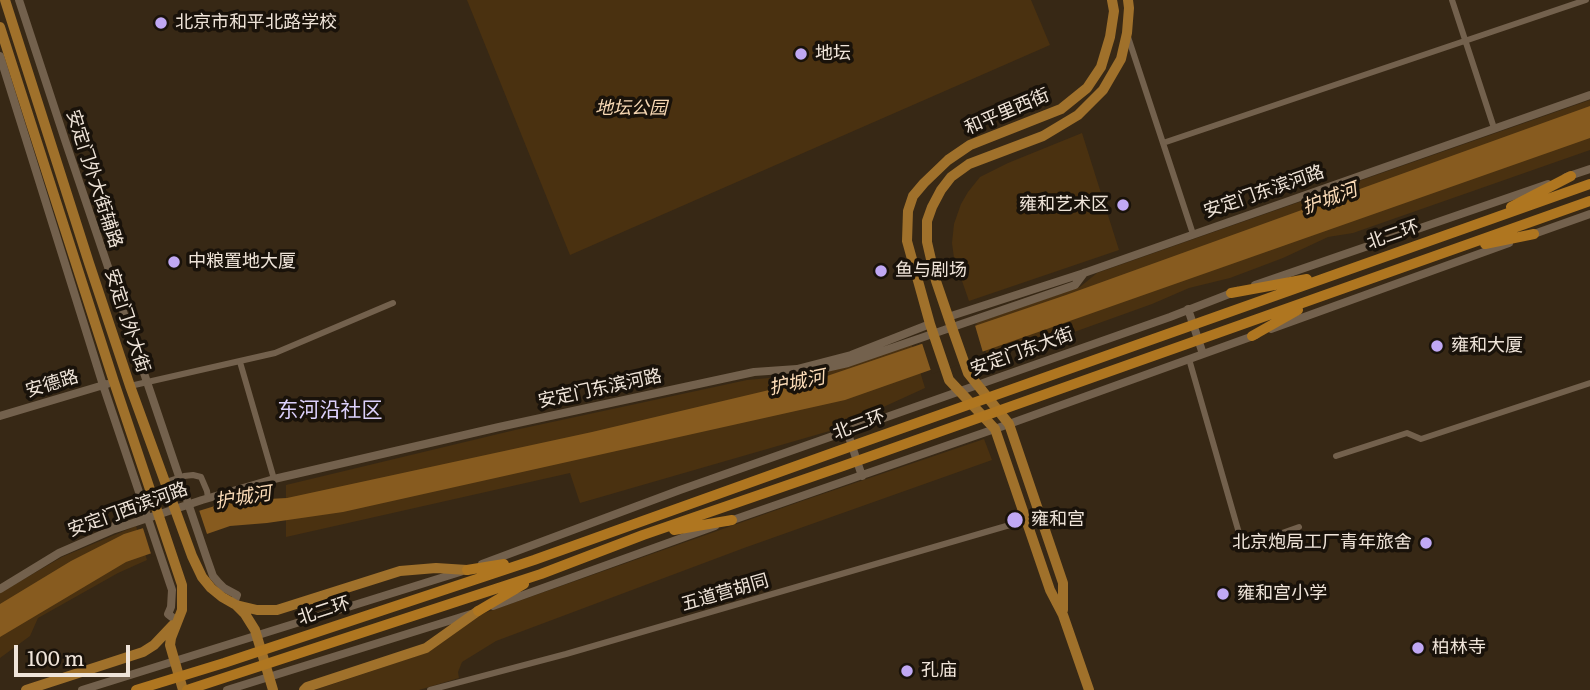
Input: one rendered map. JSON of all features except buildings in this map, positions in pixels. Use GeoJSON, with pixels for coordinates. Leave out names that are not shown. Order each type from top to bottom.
{"type":"FeatureCollection","features":[{"type":"Feature","properties":{"kind":"highway"},"geometry":{"type":"LineString","coordinates":[[1474,226],[1571,176]]}},
{"type":"Feature","properties":{"kind":"highway","name":"北二环"},"geometry":{"type":"LineString","coordinates":[[136,690],[534,560],[1590,184]]}},
{"type":"Feature","properties":{"kind":"highway","name":"北二环"},"geometry":{"type":"LineString","coordinates":[[185,690],[541,574],[643,535],[1590,201]]}},
{"type":"Feature","properties":{"kind":"highway"},"geometry":{"type":"LineString","coordinates":[[1445,253],[1534,234]]}},
{"type":"Feature","properties":{"kind":"highway"},"geometry":{"type":"LineString","coordinates":[[1231,293],[1337,274]]}},
{"type":"Feature","properties":{"kind":"highway"},"geometry":{"type":"LineString","coordinates":[[1252,336],[1322,296]]}},
{"type":"Feature","properties":{"kind":"highway"},"geometry":{"type":"LineString","coordinates":[[643,535],[732,520]]}},
{"type":"Feature","properties":{"kind":"highway"},"geometry":{"type":"LineString","coordinates":[[467,570],[534,560]]}},
{"type":"Feature","properties":{"kind":"highway"},"geometry":{"type":"LineString","coordinates":[[478,611],[541,574]]}},
{"type":"Feature","properties":{"kind":"main road","name":"安定门外大街"},"geometry":{"type":"LineString","coordinates":[[5,0],[130,386],[192,556],[202,577],[211,587],[222,597],[237,600],[255,630],[273,687]]}},
{"type":"Feature","properties":{"kind":"main road","name":"和平里西街"},"geometry":{"type":"LineString","coordinates":[[960,391],[948,378],[907,241],[908,212],[913,196],[948,160],[970,145],[1060,109],[1087,88],[1101,67],[1110,37],[1114,11],[1112,0]]}},
{"type":"Feature","properties":{"kind":"main road","name":"和平里西街"},"geometry":{"type":"LineString","coordinates":[[1009,424],[967,372],[936,281],[927,242],[927,221],[941,190],[951,177],[969,164],[1043,136],[1078,115],[1103,90],[1121,59],[1127,33],[1128,0]]}},
{"type":"Feature","properties":{"kind":"main road","name":"安定门外大街"},"geometry":{"type":"LineString","coordinates":[[0,27],[3,59],[108,383],[168,563],[182,585],[182,610],[170,645],[185,690]]}},
{"type":"Feature","properties":{"kind":"main road"},"geometry":{"type":"LineString","coordinates":[[960,391],[995,429],[1050,590],[1063,615],[1089,690]]}},
{"type":"Feature","properties":{"kind":"main road"},"geometry":{"type":"LineString","coordinates":[[1009,424],[1063,583],[1063,615]]}},
{"type":"Feature","properties":{"kind":"main road"},"geometry":{"type":"LineString","coordinates":[[237,600],[257,610],[276,610],[400,571],[436,568],[467,570]]}},
{"type":"Feature","properties":{"kind":"main road"},"geometry":{"type":"LineString","coordinates":[[304,690],[426,648],[478,611]]}},
{"type":"Feature","properties":{"kind":"main road"},"geometry":{"type":"LineString","coordinates":[[26,690],[143,652],[154,645],[177,621]]}},
{"type":"Feature","properties":{"kind":"street","name":"安定门外大街辅路"},"geometry":{"type":"LineString","coordinates":[[19,0],[214,576],[237,600]]}},
{"type":"Feature","properties":{"kind":"street"},"geometry":{"type":"LineString","coordinates":[[1452,0],[1494,128]]}},
{"type":"Feature","properties":{"kind":"street"},"geometry":{"type":"LineString","coordinates":[[1163,143],[1586,0]]}},
{"type":"Feature","properties":{"kind":"street"},"geometry":{"type":"LineString","coordinates":[[1127,33],[1193,234]]}},
{"type":"Feature","properties":{"kind":"street","name":"安定门东滨河路"},"geometry":{"type":"LineString","coordinates":[[949,321],[1590,95]]}},
{"type":"Feature","properties":{"kind":"street","name":"安定门东大街"},"geometry":{"type":"LineString","coordinates":[[82,690],[467,570],[680,490],[1231,293],[1590,169]]}},
{"type":"Feature","properties":{"kind":"street"},"geometry":{"type":"LineString","coordinates":[[227,690],[478,611],[995,429],[1590,214]]}},
{"type":"Feature","properties":{"kind":"street"},"geometry":{"type":"LineString","coordinates":[[797,369],[817,370],[848,363],[1075,285],[1084,273]]}},
{"type":"Feature","properties":{"kind":"street"},"geometry":{"type":"LineString","coordinates":[[130,386],[275,353],[393,303]]}},
{"type":"Feature","properties":{"kind":"street"},"geometry":{"type":"LineString","coordinates":[[1188,309],[1203,354]]}},
{"type":"Feature","properties":{"kind":"street","name":"安定门东滨河路"},"geometry":{"type":"LineString","coordinates":[[274,479],[499,426],[741,374],[797,369],[851,355],[931,328]]}},
{"type":"Feature","properties":{"kind":"street"},"geometry":{"type":"LineString","coordinates":[[1189,359],[1243,547],[1299,527]]}},
{"type":"Feature","properties":{"kind":"street"},"geometry":{"type":"LineString","coordinates":[[240,362],[274,479]]}},
{"type":"Feature","properties":{"kind":"street"},"geometry":{"type":"LineString","coordinates":[[108,383],[141,499],[150,507]]}},
{"type":"Feature","properties":{"kind":"street","name":"安德路"},"geometry":{"type":"LineString","coordinates":[[0,416],[108,383]]}},
{"type":"Feature","properties":{"kind":"street"},"geometry":{"type":"LineString","coordinates":[[1336,456],[1407,433],[1421,439],[1590,383]]}},
{"type":"Feature","properties":{"kind":"street"},"geometry":{"type":"LineString","coordinates":[[847,431],[862,476]]}},
{"type":"Feature","properties":{"kind":"street"},"geometry":{"type":"LineString","coordinates":[[166,482],[193,475],[201,477],[208,498]]}},
{"type":"Feature","properties":{"kind":"street","name":"安定门西滨河路"},"geometry":{"type":"LineString","coordinates":[[0,589],[59,552],[112,530],[274,479]]}},
{"type":"Feature","properties":{"kind":"street"},"geometry":{"type":"LineString","coordinates":[[112,530],[120,511],[127,504],[141,499]]}},
{"type":"Feature","properties":{"kind":"street","name":"五道营胡同"},"geometry":{"type":"LineString","coordinates":[[430,690],[566,654],[1027,520]]}},
{"type":"Feature","properties":{"kind":"street"},"geometry":{"type":"LineString","coordinates":[[168,563],[172,590],[171,607],[167,614],[177,621]]}},
{"type":"Feature","properties":{"kind":"green space","name":"地坛公园"},"geometry":{"type":"Polygon","coordinates":[[[467,0],[1031,0],[1050,45],[570,255],[467,0]]]}},
{"type":"Feature","properties":{"kind":"green space"},"geometry":{"type":"Polygon","coordinates":[[[1590,100],[1590,150],[1353,233],[1328,237],[1230,278],[1189,288],[1038,345],[1035,339],[987,355],[976,323],[1080,287],[1097,273],[1590,100]]]}},
{"type":"Feature","properties":{"kind":"green space"},"geometry":{"type":"Polygon","coordinates":[[[1082,133],[1119,250],[969,301],[954,258],[952,243],[954,224],[968,192],[980,177],[1082,133]]]}},
{"type":"Feature","properties":{"kind":"green space"},"geometry":{"type":"Polygon","coordinates":[[[912,345],[925,388],[833,430],[580,503],[570,473],[286,537],[286,485],[515,430],[747,380],[813,374],[912,345]]]}},
{"type":"Feature","properties":{"kind":"green space"},"geometry":{"type":"Polygon","coordinates":[[[984,439],[992,460],[744,548],[496,641],[462,662],[459,678],[419,690],[315,690],[426,653],[479,615],[984,439]]]}},
{"type":"Feature","properties":{"kind":"green space"},"geometry":{"type":"Polygon","coordinates":[[[136,526],[147,560],[118,573],[38,618],[30,636],[0,658],[0,593],[62,557],[136,526]]]}},
{"type":"Feature","properties":{"kind":"shaded area"},"geometry":{"type":"Polygon","coordinates":[[[1590,106],[1590,138],[845,400],[343,512],[230,526],[126,562],[0,637],[0,604],[71,561],[124,534],[231,501],[287,498],[592,432],[824,377],[1066,295],[1590,106]]]}},
{"type":"Feature","properties":{"kind":"pier"},"geometry":{"type":"Polygon","coordinates":[[[974,322],[984,356],[932,374],[921,340],[974,322]]]}},
{"type":"Feature","properties":{"kind":"pier"},"geometry":{"type":"Polygon","coordinates":[[[198,507],[208,537],[152,557],[142,525],[198,507]]]}},
{"type":"Feature","properties":{"kind":"place","name":"北京市和平北路学校"},"geometry":{"type":"Point","coordinates":[161,23]}},
{"type":"Feature","properties":{"kind":"place","name":"地坛"},"geometry":{"type":"Point","coordinates":[801,54]}},
{"type":"Feature","properties":{"kind":"place","name":"雍和艺术区"},"geometry":{"type":"Point","coordinates":[1123,205]}},
{"type":"Feature","properties":{"kind":"place","name":"中粮置地大厦"},"geometry":{"type":"Point","coordinates":[174,262]}},
{"type":"Feature","properties":{"kind":"place","name":"鱼与剧场"},"geometry":{"type":"Point","coordinates":[881,271]}},
{"type":"Feature","properties":{"kind":"place","name":"雍和大厦"},"geometry":{"type":"Point","coordinates":[1437,346]}},
{"type":"Feature","properties":{"kind":"place","name":"雍和宫"},"geometry":{"type":"Point","coordinates":[1015,520]}},
{"type":"Feature","properties":{"kind":"place","name":"北京炮局工厂青年旅舍"},"geometry":{"type":"Point","coordinates":[1426,543]}},
{"type":"Feature","properties":{"kind":"place","name":"雍和宫小学"},"geometry":{"type":"Point","coordinates":[1223,594]}},
{"type":"Feature","properties":{"kind":"place","name":"柏林寺"},"geometry":{"type":"Point","coordinates":[1418,648]}},
{"type":"Feature","properties":{"kind":"place","name":"孔庙"},"geometry":{"type":"Point","coordinates":[907,671]}},
{"type":"Feature","properties":{"kind":"district","name":"东河沿社区"},"geometry":{"type":"Point","coordinates":[330,411]}},
{"type":"Feature","properties":{"kind":"water label","name":"护城河"},"geometry":{"type":"Point","coordinates":[1330,199]}},
{"type":"Feature","properties":{"kind":"water label","name":"护城河"},"geometry":{"type":"Point","coordinates":[797,383]}},
{"type":"Feature","properties":{"kind":"water label","name":"护城河"},"geometry":{"type":"Point","coordinates":[243,498]}}]}
